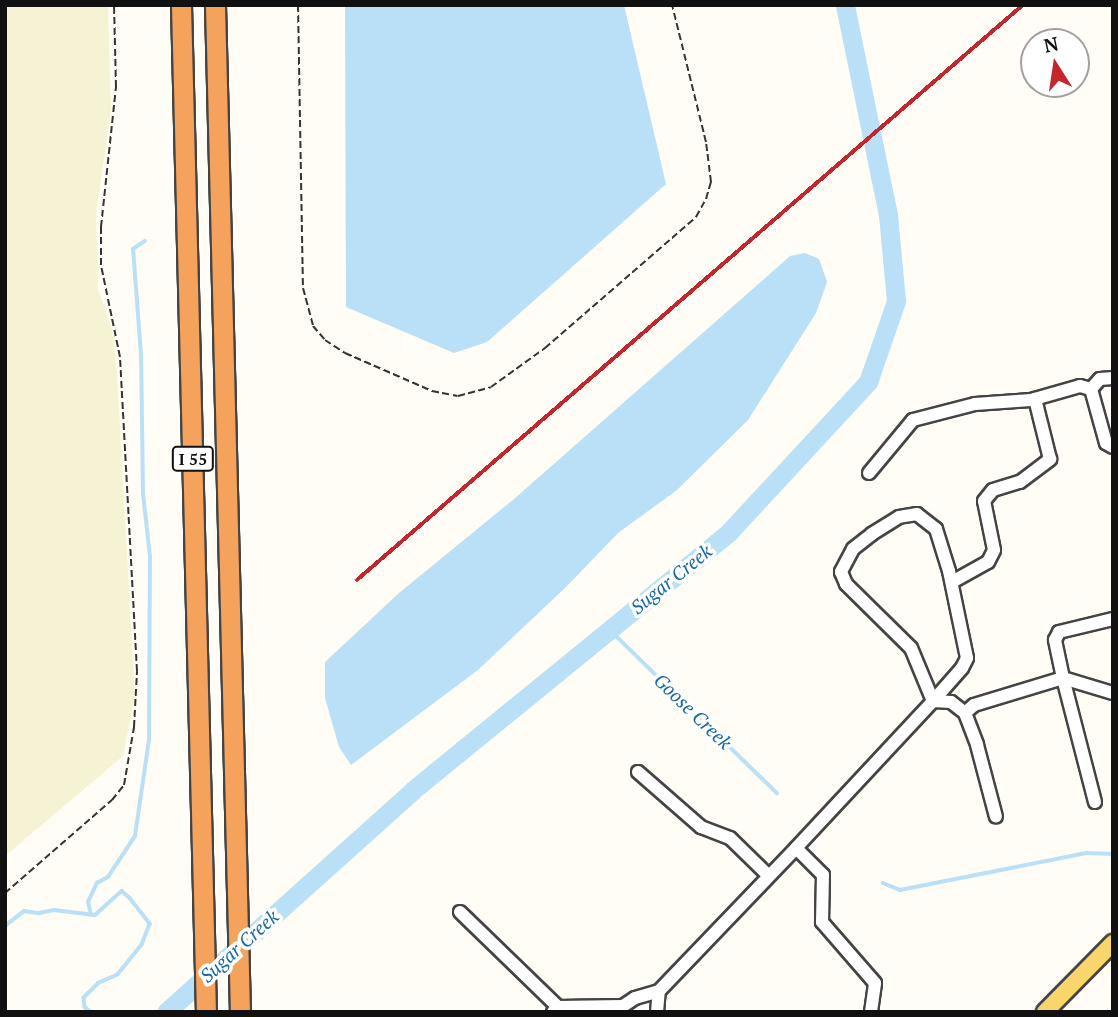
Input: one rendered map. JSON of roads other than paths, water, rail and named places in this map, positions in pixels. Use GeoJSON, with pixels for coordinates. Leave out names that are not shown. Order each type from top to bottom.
{"type":"FeatureCollection","features":[{"type":"Feature","properties":{"kind":"highway","name":"I 55"},"geometry":{"type":"LineString","coordinates":[[181,5],[206,1012]]}},
{"type":"Feature","properties":{"kind":"highway","name":"I 55"},"geometry":{"type":"LineString","coordinates":[[215,5],[240,1012]]}},
{"type":"Feature","properties":{"kind":"main road"},"geometry":{"type":"LineString","coordinates":[[1045,1012],[1113,943]]}},
{"type":"Feature","properties":{"kind":"lane"},"geometry":{"type":"LineString","coordinates":[[1091,389],[1100,379],[1113,378]]}},
{"type":"Feature","properties":{"kind":"lane"},"geometry":{"type":"LineString","coordinates":[[869,473],[913,420],[975,404],[1035,399],[1080,386],[1091,389]]}},
{"type":"Feature","properties":{"kind":"lane"},"geometry":{"type":"LineString","coordinates":[[1091,389],[1106,443],[1113,447]]}},
{"type":"Feature","properties":{"kind":"lane"},"geometry":{"type":"LineString","coordinates":[[952,582],[988,562],[994,550],[984,501],[993,490],[1020,482],[1049,459],[1035,399]]}},
{"type":"Feature","properties":{"kind":"lane"},"geometry":{"type":"LineString","coordinates":[[460,912],[555,1009],[622,1009],[635,998],[659,991],[796,848],[933,701],[962,668],[967,658],[952,582],[936,529],[917,514],[900,517],[872,534],[853,549],[841,572],[846,584],[911,648],[933,701]]}},
{"type":"Feature","properties":{"kind":"lane"},"geometry":{"type":"LineString","coordinates":[[1095,802],[1055,640],[1059,632],[1113,619]]}},
{"type":"Feature","properties":{"kind":"lane"},"geometry":{"type":"LineString","coordinates":[[965,713],[974,705],[1063,678],[1113,693]]}},
{"type":"Feature","properties":{"kind":"lane"},"geometry":{"type":"LineString","coordinates":[[933,701],[951,702],[965,713],[977,744],[996,817]]}},
{"type":"Feature","properties":{"kind":"lane"},"geometry":{"type":"LineString","coordinates":[[638,772],[701,827],[730,838],[769,876]]}},
{"type":"Feature","properties":{"kind":"lane"},"geometry":{"type":"LineString","coordinates":[[796,848],[823,875],[822,922],[875,983],[872,1012]]}},
{"type":"Feature","properties":{"kind":"lane"},"geometry":{"type":"LineString","coordinates":[[657,1012],[659,991]]}},
{"type":"Feature","properties":{"kind":"water"},"geometry":{"type":"Polygon","coordinates":[[[345,5],[624,5],[666,184],[487,342],[454,353],[346,307],[345,5]]]}},
{"type":"Feature","properties":{"kind":"water"},"geometry":{"type":"Polygon","coordinates":[[[805,253],[819,259],[827,282],[816,313],[748,420],[677,490],[618,533],[566,587],[478,670],[351,765],[339,747],[325,698],[325,662],[399,593],[514,499],[790,256],[805,253]]]}},
{"type":"Feature","properties":{"kind":"waterway","name":"Sugar Creek"},"geometry":{"type":"LineString","coordinates":[[166,1012],[413,790],[729,532],[868,382],[896,301],[888,215],[845,5]]}},
{"type":"Feature","properties":{"kind":"waterway"},"geometry":{"type":"LineString","coordinates":[[91,915],[88,902],[97,883],[108,877],[135,836],[149,740],[150,557],[143,494],[141,355],[133,249],[145,241]]}},
{"type":"Feature","properties":{"kind":"waterway","name":"Goose Creek"},"geometry":{"type":"LineString","coordinates":[[609,629],[777,793]]}},
{"type":"Feature","properties":{"kind":"waterway","name":"Goose Creek"},"geometry":{"type":"LineString","coordinates":[[883,883],[900,890],[1087,853],[1113,854]]}},
{"type":"Feature","properties":{"kind":"waterway"},"geometry":{"type":"LineString","coordinates":[[5,926],[24,911],[39,913],[54,910],[95,915],[122,891],[130,898],[150,924],[142,945],[118,975],[99,983],[84,998],[85,1007],[91,1012]]}},
{"type":"Feature","properties":{"kind":"railway"},"geometry":{"type":"LineString","coordinates":[[357,580],[1023,5]]}}]}
